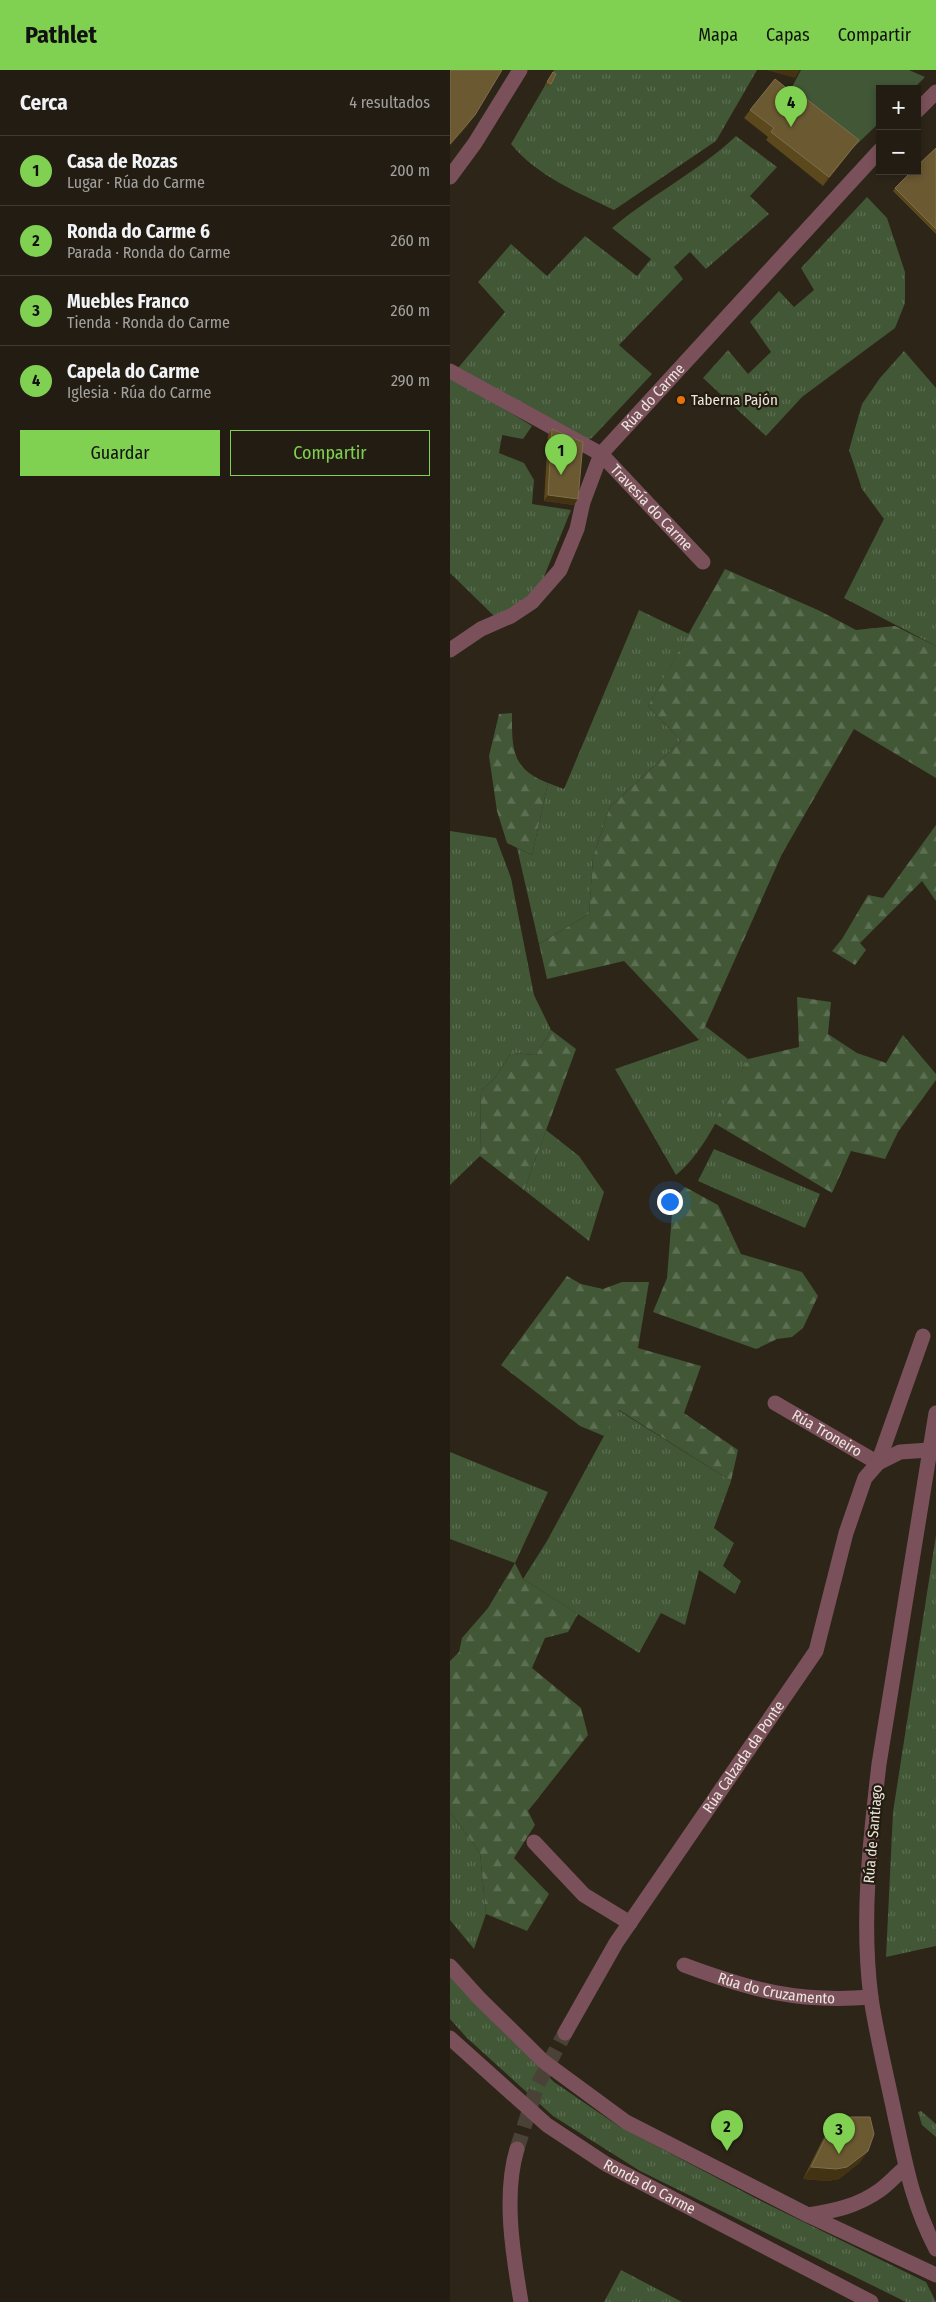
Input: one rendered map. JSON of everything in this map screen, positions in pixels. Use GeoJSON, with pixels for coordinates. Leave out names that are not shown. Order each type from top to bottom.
{"type":"FeatureCollection","features":[{"type":"Feature","properties":{"kind":"street"},"geometry":{"type":"LineString","coordinates":[[450,177],[476,143],[520,70]]}},
{"type":"Feature","properties":{"kind":"street"},"geometry":{"type":"LineString","coordinates":[[921,107],[936,92]]}},
{"type":"Feature","properties":{"kind":"street","name":"Rúa do Carme"},"geometry":{"type":"LineString","coordinates":[[450,650],[481,629],[511,616],[532,602],[560,570],[577,529],[583,502],[601,454],[876,154]]}},
{"type":"Feature","properties":{"kind":"street","name":"Travesía do Carme"},"geometry":{"type":"LineString","coordinates":[[450,371],[601,454],[703,562]]}},
{"type":"Feature","properties":{"kind":"street","name":"Rúa Calzada da Ponte"},"geometry":{"type":"LineString","coordinates":[[565,2033],[630,1923],[816,1651],[846,1533],[866,1478],[878,1463],[923,1336]]}},
{"type":"Feature","properties":{"kind":"street","name":"Rúa Troneiro"},"geometry":{"type":"LineString","coordinates":[[775,1403],[878,1463]]}},
{"type":"Feature","properties":{"kind":"street","name":"Rúa de Santiago"},"geometry":{"type":"LineString","coordinates":[[936,1413],[879,1764],[873,1817],[866,1923],[871,1997],[906,2166],[917,2209],[936,2249]]}},
{"type":"Feature","properties":{"kind":"street","name":"Rúa Calzada da Ponte"},"geometry":{"type":"LineString","coordinates":[[878,1463],[900,1452],[929,1450]]}},
{"type":"Feature","properties":{"kind":"street"},"geometry":{"type":"LineString","coordinates":[[534,1842],[584,1895],[630,1923]]}},
{"type":"Feature","properties":{"kind":"street","name":"Rúa do Cruzamento"},"geometry":{"type":"LineString","coordinates":[[684,1965],[737,1984],[777,1993],[827,1999],[871,1997]]}},
{"type":"Feature","properties":{"kind":"street"},"geometry":{"type":"LineString","coordinates":[[450,1966],[489,2009],[544,2061],[626,2122],[808,2215],[936,2275]]}},
{"type":"Feature","properties":{"kind":"street","name":"Ronda do Carme"},"geometry":{"type":"LineString","coordinates":[[450,2038],[547,2126],[606,2164],[871,2302]]}},
{"type":"Feature","properties":{"kind":"street"},"geometry":{"type":"LineString","coordinates":[[517,2149],[513,2163],[511,2213],[515,2269],[521,2302]]}},
{"type":"Feature","properties":{"kind":"street"},"geometry":{"type":"LineString","coordinates":[[808,2215],[842,2210],[859,2202],[881,2190],[906,2166]]}},
{"type":"Feature","properties":{"kind":"green space"},"geometry":{"type":"Polygon","coordinates":[[[554,70],[757,70],[716,141],[614,210],[572,190],[545,174],[521,155],[511,144],[554,70]]]}},
{"type":"Feature","properties":{"kind":"green space"},"geometry":{"type":"Polygon","coordinates":[[[801,70],[909,70],[925,77],[917,85],[876,85],[876,126],[853,148],[785,100],[801,70]]]}},
{"type":"Feature","properties":{"kind":"green space"},"geometry":{"type":"Polygon","coordinates":[[[736,136],[777,167],[750,196],[769,214],[706,269],[690,252],[674,267],[683,279],[619,345],[652,374],[592,438],[580,442],[458,368],[505,312],[478,282],[511,244],[547,276],[585,236],[637,276],[651,259],[612,228],[722,149],[736,136]]]}},
{"type":"Feature","properties":{"kind":"green space"},"geometry":{"type":"Polygon","coordinates":[[[867,197],[887,218],[905,272],[905,303],[895,328],[802,397],[766,436],[703,378],[728,350],[748,374],[771,352],[750,322],[779,291],[794,307],[814,290],[801,268],[867,197]]]}},
{"type":"Feature","properties":{"kind":"green space"},"geometry":{"type":"Polygon","coordinates":[[[904,351],[936,388],[936,646],[844,598],[884,519],[862,489],[849,450],[862,404],[880,378],[904,351]]]}},
{"type":"Feature","properties":{"kind":"green space"},"geometry":{"type":"Polygon","coordinates":[[[450,379],[462,383],[532,426],[523,439],[502,435],[499,453],[524,463],[534,480],[532,504],[571,510],[539,589],[513,609],[494,616],[450,573],[450,379]]]}},
{"type":"Feature","properties":{"kind":"green space"},"geometry":{"type":"Polygon","coordinates":[[[725,569],[820,611],[856,630],[895,626],[936,646],[936,778],[854,729],[782,854],[699,1040],[624,961],[547,979],[539,944],[589,914],[593,857],[610,807],[681,741],[648,706],[725,569]]]}},
{"type":"Feature","properties":{"kind":"green space"},"geometry":{"type":"Polygon","coordinates":[[[639,610],[689,634],[648,706],[681,741],[610,807],[593,857],[589,914],[539,944],[517,848],[532,855],[548,783],[564,789],[639,610]]]}},
{"type":"Feature","properties":{"kind":"green space"},"geometry":{"type":"Polygon","coordinates":[[[512,713],[512,737],[516,756],[520,764],[527,771],[548,783],[532,855],[507,843],[497,811],[489,756],[499,714],[512,713]]]}},
{"type":"Feature","properties":{"kind":"green space"},"geometry":{"type":"Polygon","coordinates":[[[936,825],[936,901],[922,881],[860,943],[866,950],[855,965],[832,951],[842,939],[868,895],[883,898],[936,825]]]}},
{"type":"Feature","properties":{"kind":"green space"},"geometry":{"type":"Polygon","coordinates":[[[450,831],[496,838],[511,878],[534,995],[551,1030],[536,1055],[511,1053],[495,1078],[481,1091],[480,1156],[450,1185],[450,831]]]}},
{"type":"Feature","properties":{"kind":"green space"},"geometry":{"type":"Polygon","coordinates":[[[797,997],[831,1002],[828,1034],[857,1053],[886,1063],[903,1035],[936,1074],[936,1080],[898,1132],[885,1159],[851,1151],[832,1193],[714,1123],[748,1059],[799,1047],[797,997]]]}},
{"type":"Feature","properties":{"kind":"green space"},"geometry":{"type":"Polygon","coordinates":[[[705,1026],[748,1059],[707,1137],[687,1165],[676,1175],[615,1069],[699,1040],[705,1026]]]}},
{"type":"Feature","properties":{"kind":"green space"},"geometry":{"type":"Polygon","coordinates":[[[551,1030],[576,1049],[524,1190],[480,1156],[481,1091],[495,1078],[511,1053],[536,1055],[551,1030]]]}},
{"type":"Feature","properties":{"kind":"green space"},"geometry":{"type":"Polygon","coordinates":[[[546,1130],[579,1156],[604,1192],[589,1241],[524,1190],[546,1130]]]}},
{"type":"Feature","properties":{"kind":"green space"},"geometry":{"type":"Polygon","coordinates":[[[714,1149],[820,1194],[805,1228],[698,1181],[714,1149]]]}},
{"type":"Feature","properties":{"kind":"green space"},"geometry":{"type":"Polygon","coordinates":[[[685,1187],[718,1205],[741,1254],[802,1272],[818,1296],[803,1328],[792,1337],[777,1339],[756,1349],[653,1312],[667,1278],[673,1201],[685,1187]]]}},
{"type":"Feature","properties":{"kind":"green space"},"geometry":{"type":"Polygon","coordinates":[[[567,1276],[581,1284],[603,1289],[622,1282],[649,1282],[638,1348],[701,1366],[684,1413],[738,1450],[731,1481],[619,1410],[604,1436],[580,1426],[501,1365],[567,1276]]]}},
{"type":"Feature","properties":{"kind":"green space"},"geometry":{"type":"Polygon","coordinates":[[[618,1410],[731,1481],[714,1528],[734,1543],[723,1566],[741,1581],[735,1594],[699,1570],[685,1625],[661,1613],[639,1653],[523,1579],[547,1541],[618,1410]]]}},
{"type":"Feature","properties":{"kind":"green space"},"geometry":{"type":"Polygon","coordinates":[[[450,1452],[548,1492],[515,1563],[450,1539],[450,1452]]]}},
{"type":"Feature","properties":{"kind":"green space"},"geometry":{"type":"Polygon","coordinates":[[[936,1535],[936,1946],[886,1957],[893,1812],[936,1535]]]}},
{"type":"Feature","properties":{"kind":"green space"},"geometry":{"type":"Polygon","coordinates":[[[515,1563],[523,1579],[578,1614],[568,1632],[545,1638],[532,1668],[581,1708],[588,1735],[528,1811],[535,1825],[514,1858],[549,1894],[527,1931],[486,1914],[480,1853],[450,1812],[450,1661],[459,1652],[462,1638],[488,1608],[515,1563]]]}},
{"type":"Feature","properties":{"kind":"green space"},"geometry":{"type":"Polygon","coordinates":[[[450,1812],[480,1853],[486,1914],[474,1949],[450,1920],[450,1812]]]}},
{"type":"Feature","properties":{"kind":"green space"},"geometry":{"type":"Polygon","coordinates":[[[450,1973],[500,2029],[554,2082],[620,2127],[759,2200],[926,2282],[936,2302],[906,2302],[640,2171],[553,2116],[467,2038],[450,2019],[450,1973]]]}},
{"type":"Feature","properties":{"kind":"green space"},"geometry":{"type":"Polygon","coordinates":[[[921,2111],[936,2124],[936,2137],[922,2125],[918,2112],[921,2111]]]}},
{"type":"Feature","properties":{"kind":"green space"},"geometry":{"type":"Polygon","coordinates":[[[621,2270],[682,2302],[604,2302],[621,2270]]]}},
{"type":"Feature","properties":{"kind":"building"},"geometry":{"type":"Polygon","coordinates":[[[450,70],[502,70],[475,115],[450,144],[450,70]]]}},
{"type":"Feature","properties":{"kind":"building"},"geometry":{"type":"Polygon","coordinates":[[[553,72],[556,74],[551,84],[547,82],[553,72]]]}},
{"type":"Feature","properties":{"kind":"building"},"geometry":{"type":"Polygon","coordinates":[[[775,79],[798,97],[800,94],[859,140],[829,177],[771,132],[774,128],[750,110],[775,79]]]}},
{"type":"Feature","properties":{"kind":"building"},"geometry":{"type":"Polygon","coordinates":[[[936,148],[936,229],[895,188],[908,175],[921,175],[921,162],[936,148]]]}},
{"type":"Feature","properties":{"kind":"building"},"geometry":{"type":"Polygon","coordinates":[[[552,429],[583,442],[578,499],[548,495],[552,429]]]}},
{"type":"Feature","properties":{"kind":"building"},"geometry":{"type":"Polygon","coordinates":[[[836,2117],[870,2117],[874,2134],[868,2151],[847,2167],[836,2169],[811,2167],[836,2117]]]}},
{"type":"Feature","properties":{"kind":"tunnel"},"geometry":{"type":"LineString","coordinates":[[517,2149],[537,2086],[565,2033]]}},
{"type":"Feature","properties":{"kind":"place","name":"Capela do Carme"},"geometry":{"type":"Point","coordinates":[791,127]}},
{"type":"Feature","properties":{"kind":"place","name":"Taberna Pajón"},"geometry":{"type":"Point","coordinates":[681,400]}},
{"type":"Feature","properties":{"kind":"place","name":"Casa de Rozas"},"geometry":{"type":"Point","coordinates":[561,475]}},
{"type":"Feature","properties":{"kind":"place","name":"Ronda do Carme 6"},"geometry":{"type":"Point","coordinates":[727,2151]}},
{"type":"Feature","properties":{"kind":"place","name":"Muebles Franco"},"geometry":{"type":"Point","coordinates":[839,2154]}}]}
